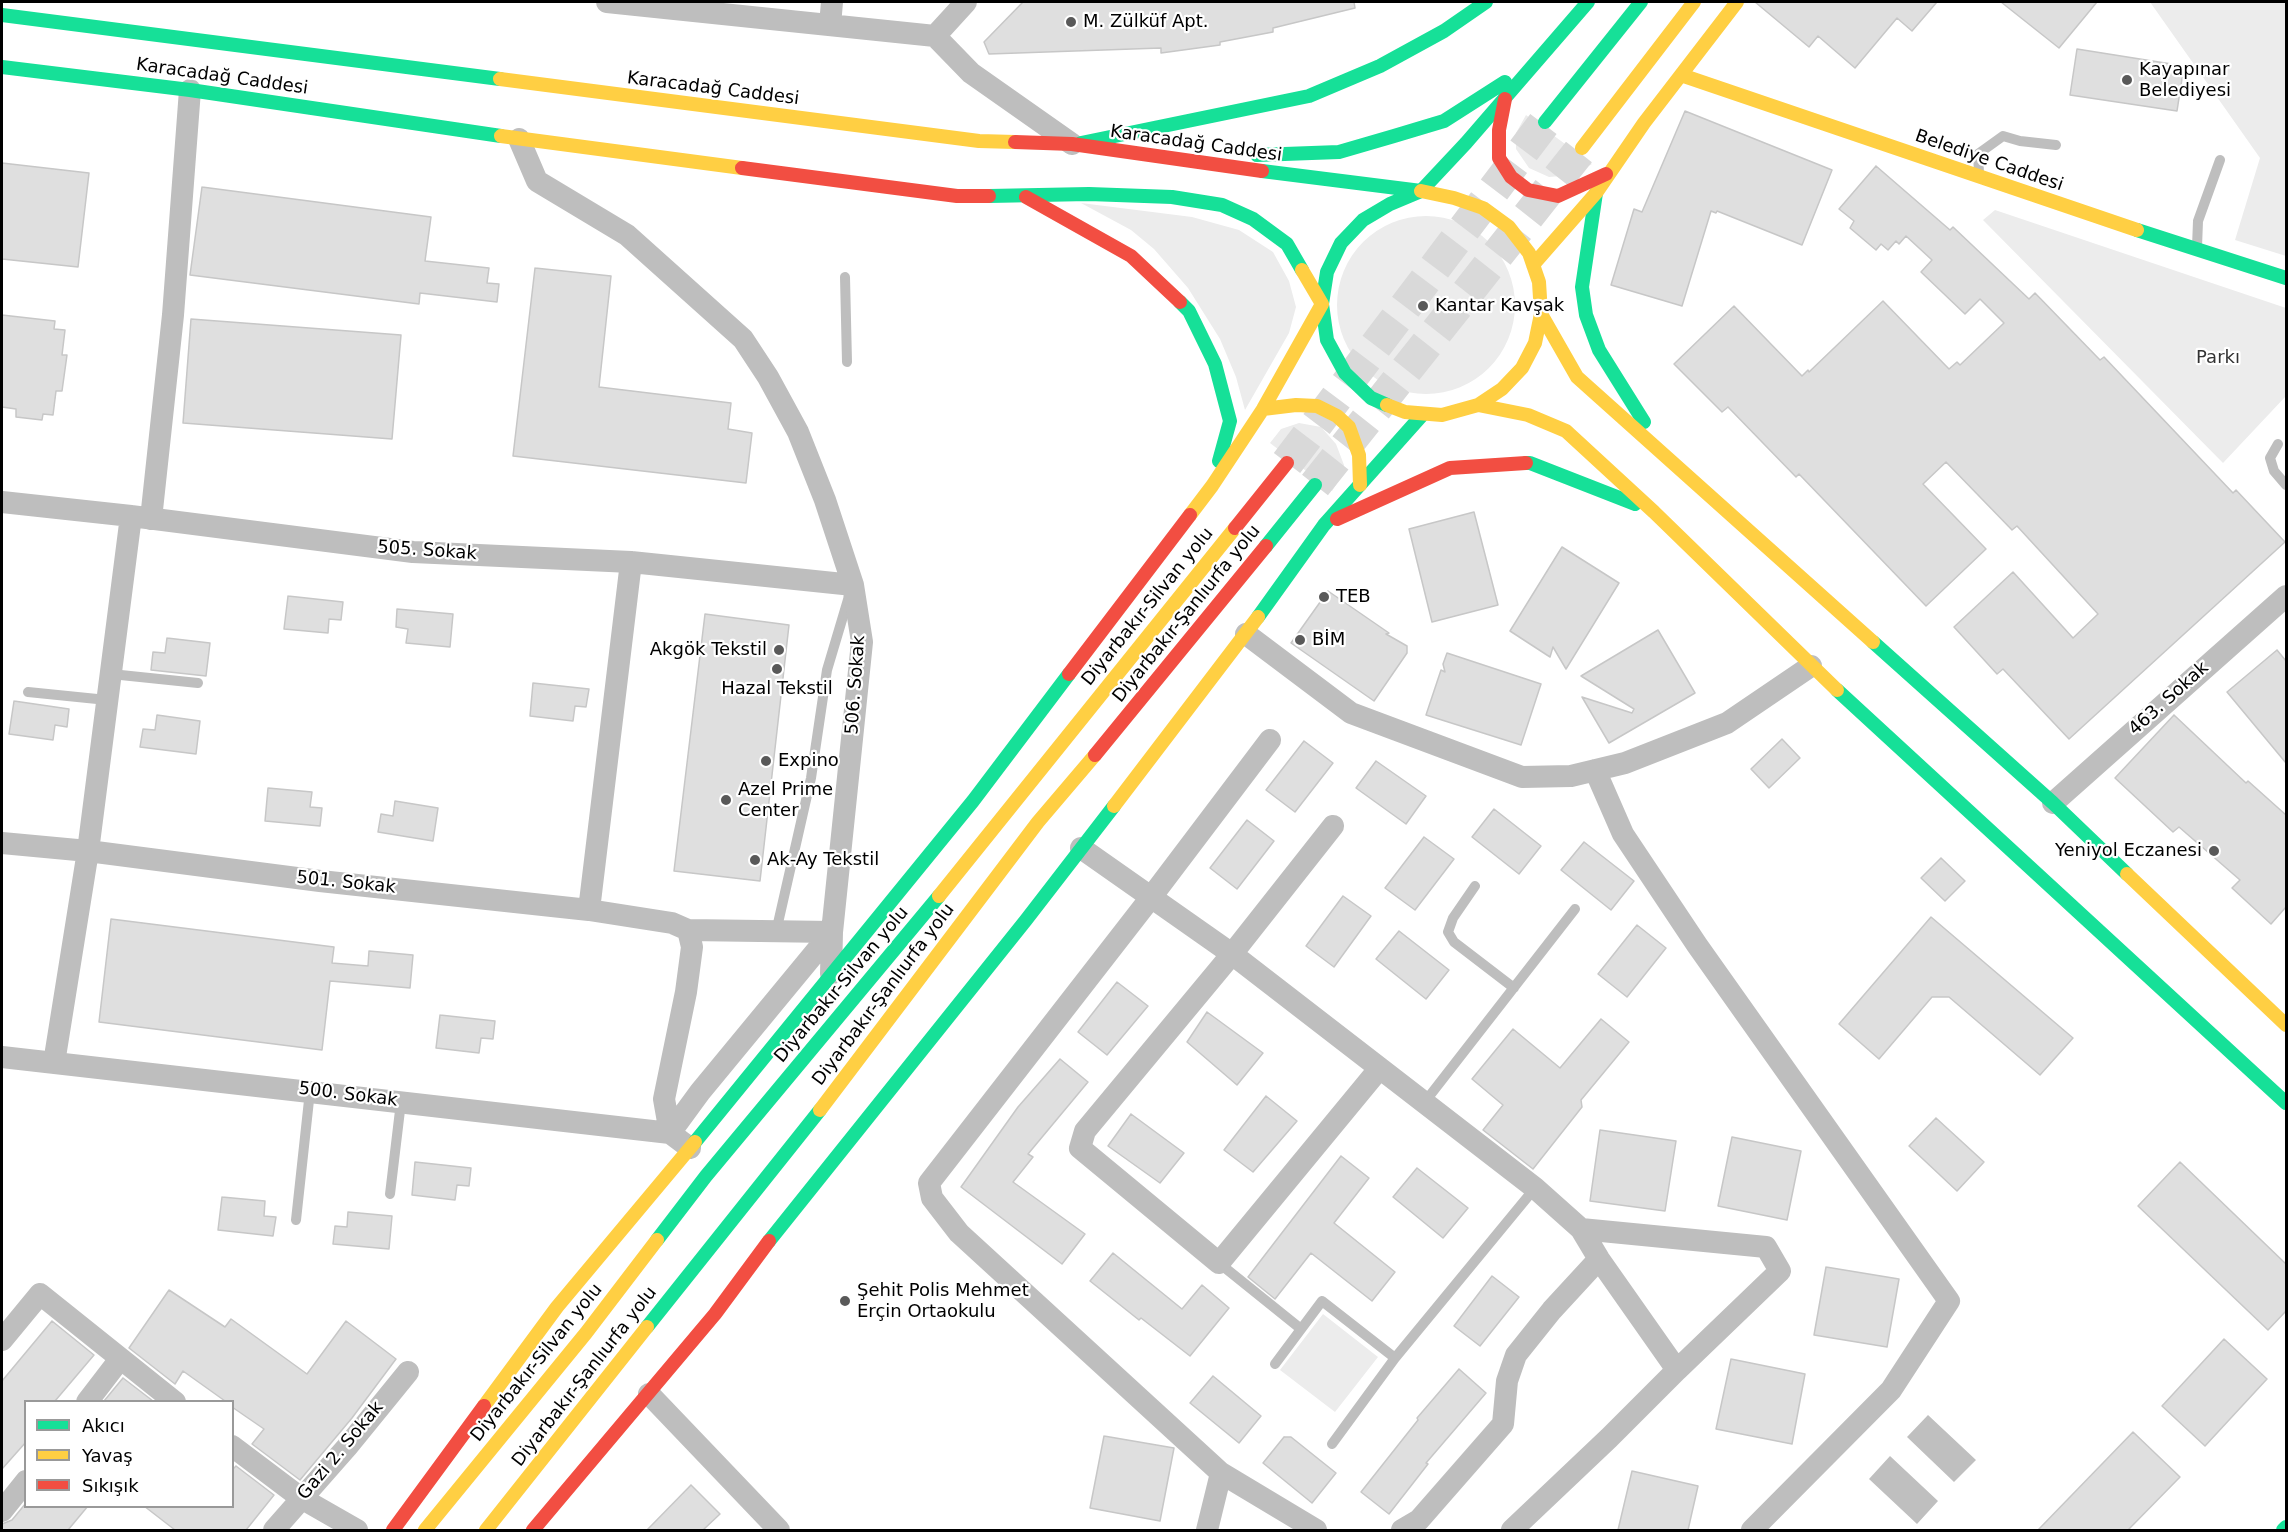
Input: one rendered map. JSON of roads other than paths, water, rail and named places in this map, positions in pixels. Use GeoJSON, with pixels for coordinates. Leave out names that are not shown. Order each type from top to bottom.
{"type":"FeatureCollection","features":[{"type":"Feature","properties":{"kind":"main road"},"geometry":{"type":"LineString","coordinates":[[1072,144],[1309,96],[1380,66],[1444,31],[1486,2]]}},
{"type":"Feature","properties":{"kind":"main road"},"geometry":{"type":"LineString","coordinates":[[1541,314],[1535,343],[1522,368],[1502,390],[1478,405],[1442,415],[1406,412],[1371,398],[1345,373],[1327,340],[1322,304],[1327,273],[1341,243],[1363,220],[1390,204],[1421,192],[1588,2]]}},
{"type":"Feature","properties":{"kind":"main road"},"geometry":{"type":"LineString","coordinates":[[1545,122],[1641,2]]}},
{"type":"Feature","properties":{"kind":"main road"},"geometry":{"type":"LineString","coordinates":[[1582,147],[1694,2]]}},
{"type":"Feature","properties":{"kind":"main road"},"geometry":{"type":"LineString","coordinates":[[1533,265],[1596,193],[1644,123],[1737,2]]}},
{"type":"Feature","properties":{"kind":"main road","name":"Karacadağ Caddesi"},"geometry":{"type":"LineString","coordinates":[[2,15],[979,141],[1072,144],[1454,198],[1484,208],[1509,227],[1529,253],[1539,282],[1541,314]]}},
{"type":"Feature","properties":{"kind":"main road"},"geometry":{"type":"LineString","coordinates":[[1190,162],[1272,154],[1339,152],[1444,121],[1490,93],[1547,51]]}},
{"type":"Feature","properties":{"kind":"main road","name":"Karacadağ Caddesi"},"geometry":{"type":"LineString","coordinates":[[2,67],[190,90],[519,139],[957,196],[1026,197],[1101,194],[1172,197],[1222,205],[1253,219],[1287,244],[1322,304]]}},
{"type":"Feature","properties":{"kind":"main road","name":"Belediye Caddesi"},"geometry":{"type":"LineString","coordinates":[[1681,75],[2196,250],[2286,278]]}},
{"type":"Feature","properties":{"kind":"main road"},"geometry":{"type":"LineString","coordinates":[[1505,99],[1499,130],[1499,158],[1511,177],[1528,190],[1558,196],[1610,172]]}},
{"type":"Feature","properties":{"kind":"main road"},"geometry":{"type":"LineString","coordinates":[[1596,193],[1582,287],[1586,315],[1599,351],[1637,412],[1677,467]]}},
{"type":"Feature","properties":{"kind":"main road"},"geometry":{"type":"LineString","coordinates":[[1026,197],[1131,256],[1190,311],[1215,364],[1230,421],[1212,486]]}},
{"type":"Feature","properties":{"kind":"main road"},"geometry":{"type":"LineString","coordinates":[[393,1530],[557,1307],[973,801],[1212,486],[1263,410],[1322,304]]}},
{"type":"Feature","properties":{"kind":"main road"},"geometry":{"type":"LineString","coordinates":[[1541,314],[1577,377],[2053,803],[2286,1025]]}},
{"type":"Feature","properties":{"kind":"main road"},"geometry":{"type":"LineString","coordinates":[[1263,410],[1296,405],[1317,406],[1337,416],[1349,427],[1359,455],[1360,485]]}},
{"type":"Feature","properties":{"kind":"main road"},"geometry":{"type":"LineString","coordinates":[[1478,405],[1528,415],[1566,431],[1654,512],[1811,666],[2286,1103]]}},
{"type":"Feature","properties":{"kind":"main road"},"geometry":{"type":"LineString","coordinates":[[533,1530],[715,1314],[786,1219],[1026,920],[1246,634],[1324,525],[1423,414]]}},
{"type":"Feature","properties":{"kind":"main road","name":"Diyarbakır-Silvan yolu"},"geometry":{"type":"LineString","coordinates":[[425,1530],[586,1333],[706,1176],[985,841],[1287,463]]}},
{"type":"Feature","properties":{"kind":"main road"},"geometry":{"type":"LineString","coordinates":[[1324,525],[1449,468],[1530,463],[1654,512]]}},
{"type":"Feature","properties":{"kind":"main road","name":"Diyarbakır-Şanlıurfa yolu"},"geometry":{"type":"LineString","coordinates":[[486,1530],[821,1108],[1038,822],[1151,689],[1315,485]]}},
{"type":"Feature","properties":{"kind":"main road"},"geometry":{"type":"LineString","coordinates":[[738,1236],[821,1108]]}},
{"type":"Feature","properties":{"kind":"main road"},"geometry":{"type":"LineString","coordinates":[[603,1287],[706,1176]]}},
{"type":"Feature","properties":{"kind":"main road"},"geometry":{"type":"LineString","coordinates":[[464,1434],[541,1353]]}},
{"type":"Feature","properties":{"kind":"main road"},"geometry":{"type":"LineString","coordinates":[[590,1463],[655,1364]]}},
{"type":"Feature","properties":{"kind":"main road"},"geometry":{"type":"LineString","coordinates":[[2283,1530],[2286,1527]]}},
{"type":"Feature","properties":{"kind":"street"},"geometry":{"type":"LineString","coordinates":[[607,2],[710,7],[830,25],[935,36],[971,72],[1072,144]]}},
{"type":"Feature","properties":{"kind":"street"},"geometry":{"type":"LineString","coordinates":[[830,25],[832,2]]}},
{"type":"Feature","properties":{"kind":"street"},"geometry":{"type":"LineString","coordinates":[[935,36],[943,2]]}},
{"type":"Feature","properties":{"kind":"street"},"geometry":{"type":"LineString","coordinates":[[935,36],[966,2]]}},
{"type":"Feature","properties":{"kind":"street"},"geometry":{"type":"LineString","coordinates":[[54,1063],[88,851],[111,674],[141,518],[173,315],[190,90]]}},
{"type":"Feature","properties":{"kind":"street","name":"506. Sokak"},"geometry":{"type":"LineString","coordinates":[[519,139],[537,181],[627,235],[743,339],[768,377],[798,432],[825,500],[853,585],[862,642],[832,933],[831,974]]}},
{"type":"Feature","properties":{"kind":"street","name":"505. Sokak"},"geometry":{"type":"LineString","coordinates":[[2,502],[412,552],[631,562],[853,585]]}},
{"type":"Feature","properties":{"kind":"street"},"geometry":{"type":"LineString","coordinates":[[589,910],[631,562]]}},
{"type":"Feature","properties":{"kind":"street","name":"463. Sokak"},"geometry":{"type":"LineString","coordinates":[[2053,803],[2286,596]]}},
{"type":"Feature","properties":{"kind":"street"},"geometry":{"type":"LineString","coordinates":[[1246,634],[1351,713],[1522,777],[1571,776],[1625,764],[1727,723],[1811,666]]}},
{"type":"Feature","properties":{"kind":"street"},"geometry":{"type":"LineString","coordinates":[[1270,740],[929,1183],[932,1198],[959,1233],[1221,1473],[1316,1530]]}},
{"type":"Feature","properties":{"kind":"street"},"geometry":{"type":"LineString","coordinates":[[1595,770],[1623,834],[1684,927],[1949,1301],[1891,1390],[1752,1530]]}},
{"type":"Feature","properties":{"kind":"street"},"geometry":{"type":"LineString","coordinates":[[1333,826],[1232,954],[1085,1131],[1080,1148],[1219,1263],[1379,1069]]}},
{"type":"Feature","properties":{"kind":"street","name":"501. Sokak"},"geometry":{"type":"LineString","coordinates":[[2,843],[88,851],[320,881],[589,910],[672,923],[688,930],[832,933]]}},
{"type":"Feature","properties":{"kind":"street"},"geometry":{"type":"LineString","coordinates":[[1081,848],[1232,954],[1535,1188],[1581,1229],[1599,1259],[1677,1370]]}},
{"type":"Feature","properties":{"kind":"street"},"geometry":{"type":"LineString","coordinates":[[688,930],[692,947],[686,992],[664,1100],[670,1133],[690,1148]]}},
{"type":"Feature","properties":{"kind":"street"},"geometry":{"type":"LineString","coordinates":[[670,1133],[700,1092],[832,933]]}},
{"type":"Feature","properties":{"kind":"street","name":"500. Sokak"},"geometry":{"type":"LineString","coordinates":[[2,1057],[310,1090],[670,1133]]}},
{"type":"Feature","properties":{"kind":"street"},"geometry":{"type":"LineString","coordinates":[[1512,1530],[1610,1438],[1780,1271],[1766,1247],[1581,1229]]}},
{"type":"Feature","properties":{"kind":"street"},"geometry":{"type":"LineString","coordinates":[[1402,1530],[1419,1520],[1503,1424],[1506,1381],[1516,1355],[1552,1310],[1599,1259]]}},
{"type":"Feature","properties":{"kind":"street"},"geometry":{"type":"LineString","coordinates":[[2,1340],[40,1294],[174,1400]]}},
{"type":"Feature","properties":{"kind":"street"},"geometry":{"type":"LineString","coordinates":[[88,1400],[120,1359]]}},
{"type":"Feature","properties":{"kind":"street","name":"Gazi 2. Sokak"},"geometry":{"type":"LineString","coordinates":[[274,1530],[347,1448],[408,1372]]}},
{"type":"Feature","properties":{"kind":"street"},"geometry":{"type":"LineString","coordinates":[[649,1394],[779,1530]]}},
{"type":"Feature","properties":{"kind":"street"},"geometry":{"type":"LineString","coordinates":[[234,1448],[301,1498],[357,1530]]}},
{"type":"Feature","properties":{"kind":"street"},"geometry":{"type":"LineString","coordinates":[[1207,1530],[1221,1473]]}},
{"type":"Feature","properties":{"kind":"street"},"geometry":{"type":"LineString","coordinates":[[2,1511],[24,1483]]}},
{"type":"Feature","properties":{"kind":"lane"},"geometry":{"type":"LineString","coordinates":[[1980,176],[1978,154],[2003,136],[2020,141],[2056,145]]}},
{"type":"Feature","properties":{"kind":"lane"},"geometry":{"type":"LineString","coordinates":[[2196,250],[2198,221],[2220,160]]}},
{"type":"Feature","properties":{"kind":"lane"},"geometry":{"type":"LineString","coordinates":[[845,277],[847,362]]}},
{"type":"Feature","properties":{"kind":"lane"},"geometry":{"type":"LineString","coordinates":[[2278,444],[2270,458],[2274,471],[2286,485]]}},
{"type":"Feature","properties":{"kind":"lane"},"geometry":{"type":"LineString","coordinates":[[776,932],[811,778],[827,669],[853,585]]}},
{"type":"Feature","properties":{"kind":"lane"},"geometry":{"type":"LineString","coordinates":[[111,674],[198,683]]}},
{"type":"Feature","properties":{"kind":"lane"},"geometry":{"type":"LineString","coordinates":[[28,692],[107,700]]}},
{"type":"Feature","properties":{"kind":"lane"},"geometry":{"type":"LineString","coordinates":[[1475,886],[1453,918],[1448,932],[1454,942],[1514,988]]}},
{"type":"Feature","properties":{"kind":"lane"},"geometry":{"type":"LineString","coordinates":[[1424,1103],[1575,909]]}},
{"type":"Feature","properties":{"kind":"lane"},"geometry":{"type":"LineString","coordinates":[[296,1221],[310,1090]]}},
{"type":"Feature","properties":{"kind":"lane"},"geometry":{"type":"LineString","coordinates":[[390,1194],[401,1102]]}},
{"type":"Feature","properties":{"kind":"lane"},"geometry":{"type":"LineString","coordinates":[[1332,1444],[1395,1358],[1535,1188]]}},
{"type":"Feature","properties":{"kind":"lane"},"geometry":{"type":"LineString","coordinates":[[1219,1263],[1301,1329]]}},
{"type":"Feature","properties":{"kind":"lane"},"geometry":{"type":"LineString","coordinates":[[1275,1364],[1322,1301],[1395,1358]]}},
{"type":"Feature","properties":{"kind":"tunnel"},"geometry":{"type":"LineString","coordinates":[[1287,463],[1545,122]]}},
{"type":"Feature","properties":{"kind":"tunnel"},"geometry":{"type":"LineString","coordinates":[[1315,485],[1582,148]]}},
{"type":"Feature","properties":{"kind":"place","name":"M. Zülküf Apt."},"geometry":{"type":"Point","coordinates":[1071,22]}},
{"type":"Feature","properties":{"kind":"place","name":"Kayapınar Belediyesi"},"geometry":{"type":"Point","coordinates":[2127,80]}},
{"type":"Feature","properties":{"kind":"place","name":"Kantar Kavşak"},"geometry":{"type":"Point","coordinates":[1423,306]}},
{"type":"Feature","properties":{"kind":"place","name":"TEB"},"geometry":{"type":"Point","coordinates":[1324,597]}},
{"type":"Feature","properties":{"kind":"place","name":"BİM"},"geometry":{"type":"Point","coordinates":[1300,640]}},
{"type":"Feature","properties":{"kind":"place","name":"Akgök Tekstil"},"geometry":{"type":"Point","coordinates":[779,650]}},
{"type":"Feature","properties":{"kind":"place","name":"Hazal Tekstil"},"geometry":{"type":"Point","coordinates":[777,669]}},
{"type":"Feature","properties":{"kind":"place","name":"Expino"},"geometry":{"type":"Point","coordinates":[766,761]}},
{"type":"Feature","properties":{"kind":"place","name":"Azel Prime Center"},"geometry":{"type":"Point","coordinates":[726,800]}},
{"type":"Feature","properties":{"kind":"place","name":"Yeniyol Eczanesi"},"geometry":{"type":"Point","coordinates":[2214,851]}},
{"type":"Feature","properties":{"kind":"place","name":"Ak-Ay Tekstil"},"geometry":{"type":"Point","coordinates":[755,860]}},
{"type":"Feature","properties":{"kind":"place","name":"Şehit Polis Mehmet Erçin Ortaokulu"},"geometry":{"type":"Point","coordinates":[845,1301]}},
{"type":"Feature","properties":{"kind":"park label","name":"Parkı"},"geometry":{"type":"Point","coordinates":[2218,358]}}]}
